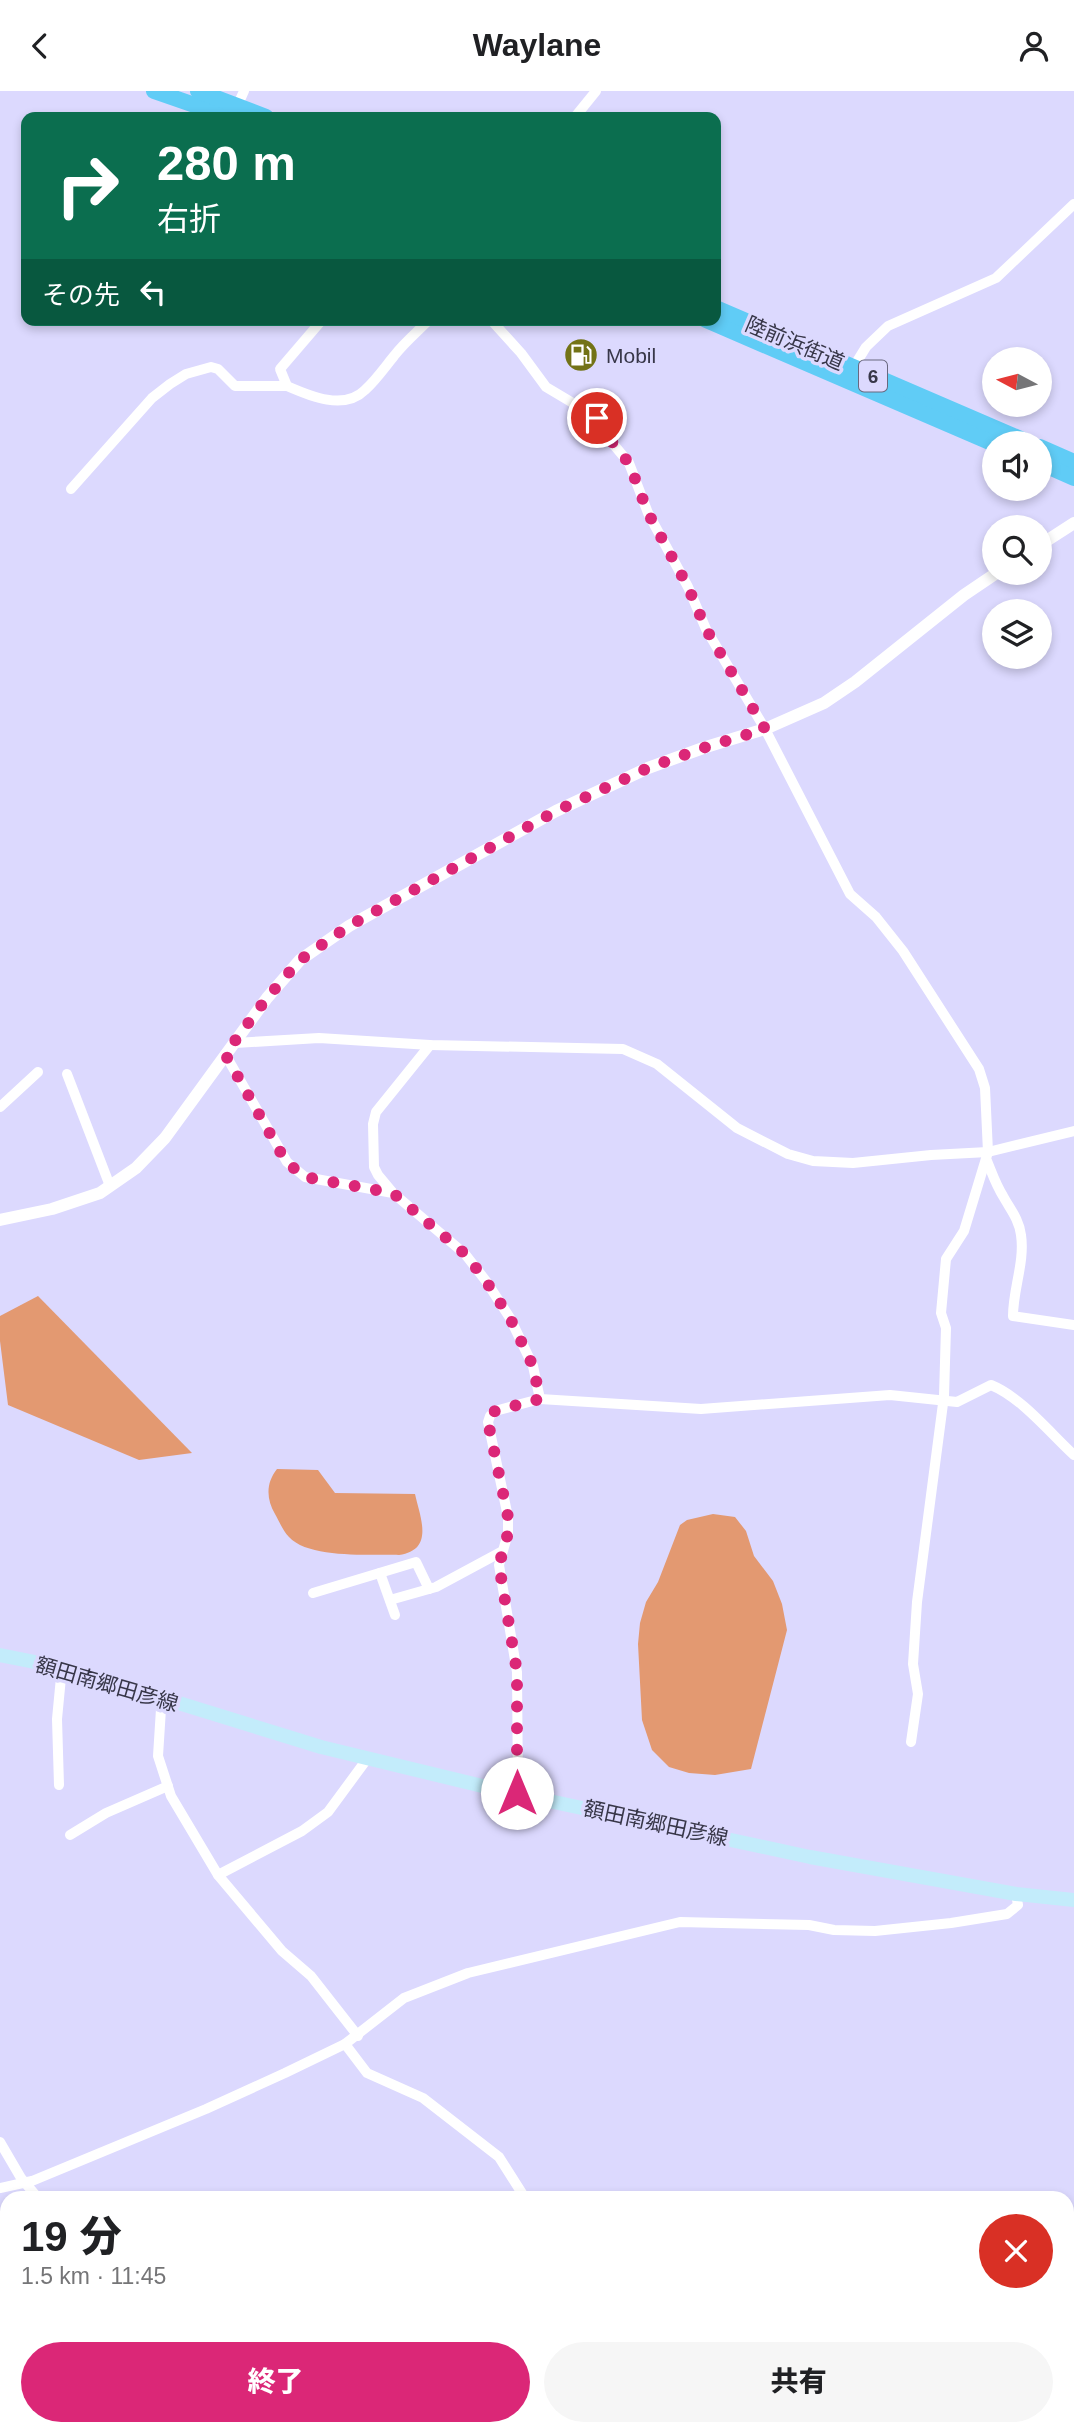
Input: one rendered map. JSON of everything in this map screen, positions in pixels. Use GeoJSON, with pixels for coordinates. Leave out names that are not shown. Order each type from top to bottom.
{"type":"FeatureCollection","features":[{"type":"Feature","properties":{"kind":"highway"},"geometry":{"type":"LineString","coordinates":[[154,91],[235,108]]}},
{"type":"Feature","properties":{"kind":"highway"},"geometry":{"type":"LineString","coordinates":[[198,91],[235,108]]}},
{"type":"Feature","properties":{"kind":"highway","name":"陸前浜街道"},"geometry":{"type":"LineString","coordinates":[[721,311],[1002,431]]}},
{"type":"Feature","properties":{"kind":"highway","name":"陸前浜街道"},"geometry":{"type":"LineString","coordinates":[[720,326],[982,439]]}},
{"type":"Feature","properties":{"kind":"highway"},"geometry":{"type":"LineString","coordinates":[[1052,452],[1074,462]]}},
{"type":"Feature","properties":{"kind":"highway"},"geometry":{"type":"LineString","coordinates":[[1052,468],[1074,478]]}},
{"type":"Feature","properties":{"kind":"main road","name":"額田南郷田彦線"},"geometry":{"type":"LineString","coordinates":[[0,1655],[62,1667],[163,1700],[367,1759],[810,1857],[1016,1894],[1074,1900]]}},
{"type":"Feature","properties":{"kind":"street"},"geometry":{"type":"LineString","coordinates":[[579,112],[596,91]]}},
{"type":"Feature","properties":{"kind":"street"},"geometry":{"type":"LineString","coordinates":[[853,368],[866,347],[888,326],[996,278],[1074,204]]}},
{"type":"Feature","properties":{"kind":"street"},"geometry":{"type":"LineString","coordinates":[[287,386],[280,369],[316,326]]}},
{"type":"Feature","properties":{"kind":"street"},"geometry":{"type":"LineString","coordinates":[[71,489],[152,398],[186,374],[211,367],[218,369],[235,386],[287,386],[313,398],[352,398],[364,392],[423,326]]}},
{"type":"Feature","properties":{"kind":"street"},"geometry":{"type":"LineString","coordinates":[[496,326],[546,387],[597,418],[629,463],[648,513],[688,587],[706,629],[765,729],[850,894],[876,917],[903,951],[979,1069],[985,1088],[987,1157],[1001,1194],[1016,1216],[1021,1235],[1020,1268],[1013,1301],[1013,1316],[1074,1325]]}},
{"type":"Feature","properties":{"kind":"street"},"geometry":{"type":"LineString","coordinates":[[1052,537],[1074,523]]}},
{"type":"Feature","properties":{"kind":"street"},"geometry":{"type":"LineString","coordinates":[[0,1220],[52,1209],[100,1193],[136,1168],[165,1138],[267,998],[300,960],[349,926],[556,811],[648,768],[765,729],[824,703],[982,583]]}},
{"type":"Feature","properties":{"kind":"street"},"geometry":{"type":"LineString","coordinates":[[235,1043],[319,1038],[430,1045],[623,1049],[657,1065],[737,1128],[788,1154],[813,1161],[853,1163],[931,1155],[987,1157],[1074,1131]]}},
{"type":"Feature","properties":{"kind":"street"},"geometry":{"type":"LineString","coordinates":[[430,1045],[376,1112],[373,1124],[374,1167],[393,1193],[465,1254],[486,1281],[510,1318],[533,1366],[540,1399]]}},
{"type":"Feature","properties":{"kind":"street"},"geometry":{"type":"LineString","coordinates":[[225,1054],[286,1162],[305,1177],[393,1193]]}},
{"type":"Feature","properties":{"kind":"street"},"geometry":{"type":"LineString","coordinates":[[0,1107],[38,1072]]}},
{"type":"Feature","properties":{"kind":"street"},"geometry":{"type":"LineString","coordinates":[[67,1074],[110,1186]]}},
{"type":"Feature","properties":{"kind":"street"},"geometry":{"type":"LineString","coordinates":[[911,1742],[918,1694],[913,1664],[917,1602],[941,1401],[944,1396],[946,1328],[941,1313],[946,1259],[964,1230],[987,1157]]}},
{"type":"Feature","properties":{"kind":"street"},"geometry":{"type":"LineString","coordinates":[[517,1793],[517,1672],[499,1565],[508,1533],[508,1517],[488,1422],[495,1411],[540,1399],[701,1409],[890,1395],[957,1402],[991,1385],[1001,1389],[1074,1455]]}},
{"type":"Feature","properties":{"kind":"street"},"geometry":{"type":"LineString","coordinates":[[390,1600],[429,1589],[501,1552]]}},
{"type":"Feature","properties":{"kind":"street"},"geometry":{"type":"LineString","coordinates":[[313,1593],[416,1562],[429,1589]]}},
{"type":"Feature","properties":{"kind":"street"},"geometry":{"type":"LineString","coordinates":[[380,1573],[395,1615]]}},
{"type":"Feature","properties":{"kind":"street"},"geometry":{"type":"LineString","coordinates":[[59,1785],[57,1719],[62,1667]]}},
{"type":"Feature","properties":{"kind":"street"},"geometry":{"type":"LineString","coordinates":[[163,1700],[158,1756],[171,1795],[218,1875],[282,1951],[310,1976],[358,2036]]}},
{"type":"Feature","properties":{"kind":"street"},"geometry":{"type":"LineString","coordinates":[[218,1875],[302,1831],[328,1812],[367,1759]]}},
{"type":"Feature","properties":{"kind":"street"},"geometry":{"type":"LineString","coordinates":[[70,1835],[106,1813],[168,1786]]}},
{"type":"Feature","properties":{"kind":"street"},"geometry":{"type":"LineString","coordinates":[[0,2188],[25,2183],[206,2109],[345,2044],[404,1998],[468,1973],[680,1922],[809,1925],[834,1930],[875,1931],[1007,1914],[1018,1905],[1016,1894]]}},
{"type":"Feature","properties":{"kind":"street"},"geometry":{"type":"LineString","coordinates":[[345,2044],[367,2073],[423,2098],[499,2157],[521,2191]]}},
{"type":"Feature","properties":{"kind":"street"},"geometry":{"type":"LineString","coordinates":[[0,2143],[32,2191]]}},
{"type":"Feature","properties":{"kind":"shaded area"},"geometry":{"type":"Polygon","coordinates":[[[38,1296],[192,1453],[139,1460],[8,1405],[0,1341],[0,1316],[38,1296]]]}},
{"type":"Feature","properties":{"kind":"shaded area"},"geometry":{"type":"Polygon","coordinates":[[[277,1469],[318,1470],[335,1493],[415,1494],[422,1522],[421,1540],[410,1552],[399,1555],[341,1554],[298,1544],[285,1532],[270,1502],[269,1485],[277,1469]]]}},
{"type":"Feature","properties":{"kind":"shaded area"},"geometry":{"type":"Polygon","coordinates":[[[713,1514],[735,1517],[746,1531],[754,1556],[773,1581],[782,1604],[787,1630],[751,1769],[715,1775],[689,1773],[669,1767],[652,1750],[642,1720],[638,1644],[646,1602],[658,1582],[680,1525],[687,1520],[713,1514]]]}},
{"type":"Feature","properties":{"kind":"place","name":"Mobil"},"geometry":{"type":"Point","coordinates":[581,355]}},
{"type":"Feature","properties":{"kind":"route"},"geometry":{"type":"LineString","coordinates":[[517,1793],[517,1672],[499,1565],[508,1533],[508,1517],[488,1422],[495,1411],[540,1399],[533,1366],[510,1318],[465,1254],[393,1193],[305,1177],[286,1162],[225,1054],[300,960],[349,926],[556,811],[648,768],[765,729],[706,629],[688,587],[648,513],[629,463],[597,418]]}}]}
